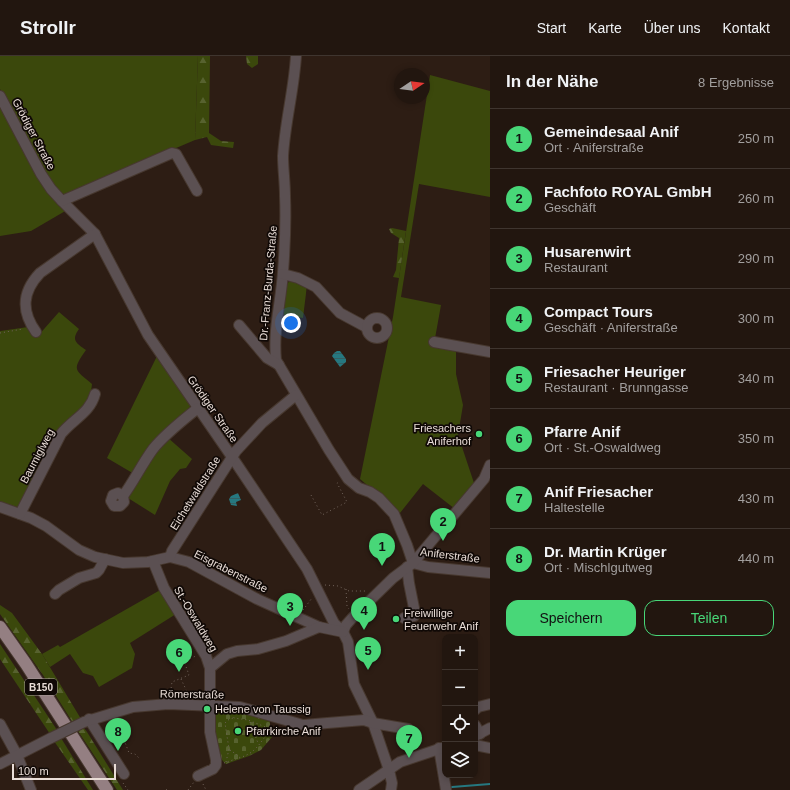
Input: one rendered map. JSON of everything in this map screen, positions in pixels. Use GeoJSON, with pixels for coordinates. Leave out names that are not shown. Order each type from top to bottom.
{"type":"FeatureCollection","features":[{"type":"Feature","properties":{"kind":"main road","name":"B150"},"geometry":{"type":"LineString","coordinates":[[0,627],[26,664],[107,790]]}},
{"type":"Feature","properties":{"kind":"street","name":"Dr.-Franz-Burda-Straße"},"geometry":{"type":"LineString","coordinates":[[296,56],[295,74],[289,107],[283,157],[286,233],[283,274],[277,316],[275,345],[276,360],[328,450],[347,477],[359,488],[370,492],[379,498],[394,514],[407,544],[410,565]]}},
{"type":"Feature","properties":{"kind":"street","name":"Grödiger Straße"},"geometry":{"type":"LineString","coordinates":[[0,96],[41,174],[51,189],[95,234],[148,335],[232,457],[307,570],[334,623],[343,632]]}},
{"type":"Feature","properties":{"kind":"street"},"geometry":{"type":"LineString","coordinates":[[62,201],[172,153],[176,154],[196,191]]}},
{"type":"Feature","properties":{"kind":"street"},"geometry":{"type":"LineString","coordinates":[[34,330],[28,320],[25,308],[26,294],[32,281],[40,273],[95,234]]}},
{"type":"Feature","properties":{"kind":"street"},"geometry":{"type":"LineString","coordinates":[[283,274],[298,278],[316,287],[340,313],[366,327]]}},
{"type":"Feature","properties":{"kind":"street"},"geometry":{"type":"LineString","coordinates":[[239,325],[267,358],[279,366]]}},
{"type":"Feature","properties":{"kind":"street"},"geometry":{"type":"LineString","coordinates":[[434,342],[490,352]]}},
{"type":"Feature","properties":{"kind":"street","name":"Baumiglweg"},"geometry":{"type":"LineString","coordinates":[[20,514],[61,434],[87,410],[93,401],[95,394]]}},
{"type":"Feature","properties":{"kind":"street","name":"Eichetwaldstraße"},"geometry":{"type":"LineString","coordinates":[[170,557],[172,550],[232,457],[262,423],[296,395]]}},
{"type":"Feature","properties":{"kind":"street"},"geometry":{"type":"LineString","coordinates":[[123,496],[132,484],[152,450],[163,437],[198,408]]}},
{"type":"Feature","properties":{"kind":"street"},"geometry":{"type":"LineString","coordinates":[[410,565],[484,479],[490,466]]}},
{"type":"Feature","properties":{"kind":"street","name":"Eisgrabenstraße"},"geometry":{"type":"LineString","coordinates":[[0,507],[46,526],[79,550],[95,557],[123,563],[153,561],[170,557],[189,562],[257,599],[320,627]]}},
{"type":"Feature","properties":{"kind":"street"},"geometry":{"type":"LineString","coordinates":[[55,594],[79,578],[96,573],[104,559]]}},
{"type":"Feature","properties":{"kind":"street","name":"St.-Oswaldweg"},"geometry":{"type":"LineString","coordinates":[[153,561],[164,588],[204,653],[210,668],[210,732],[221,764]]}},
{"type":"Feature","properties":{"kind":"street","name":"Aniferstraße"},"geometry":{"type":"LineString","coordinates":[[343,632],[346,625],[354,616],[393,578],[410,565],[490,573]]}},
{"type":"Feature","properties":{"kind":"street","name":"Aniferstraße"},"geometry":{"type":"LineString","coordinates":[[404,618],[414,616],[416,613],[409,583],[410,565]]}},
{"type":"Feature","properties":{"kind":"street"},"geometry":{"type":"LineString","coordinates":[[210,668],[227,654],[237,651],[258,649],[286,641],[320,627],[343,632],[348,642],[354,684],[373,723],[389,770],[392,783],[391,790]]}},
{"type":"Feature","properties":{"kind":"street","name":"Römerstraße"},"geometry":{"type":"LineString","coordinates":[[0,764],[87,721],[133,707],[168,704],[233,706],[303,725],[364,720],[408,729]]}},
{"type":"Feature","properties":{"kind":"street"},"geometry":{"type":"LineString","coordinates":[[478,707],[490,704]]}},
{"type":"Feature","properties":{"kind":"street"},"geometry":{"type":"LineString","coordinates":[[87,721],[124,774]]}},
{"type":"Feature","properties":{"kind":"street"},"geometry":{"type":"LineString","coordinates":[[0,724],[17,755],[31,790]]}},
{"type":"Feature","properties":{"kind":"street"},"geometry":{"type":"LineString","coordinates":[[478,732],[490,728]]}},
{"type":"Feature","properties":{"kind":"street"},"geometry":{"type":"LineString","coordinates":[[478,746],[490,748]]}},
{"type":"Feature","properties":{"kind":"street"},"geometry":{"type":"LineString","coordinates":[[359,790],[409,758],[442,748]]}},
{"type":"Feature","properties":{"kind":"street"},"geometry":{"type":"LineString","coordinates":[[198,776],[221,764]]}},
{"type":"Feature","properties":{"kind":"street"},"geometry":{"type":"LineString","coordinates":[[445,778],[446,789]]}},
{"type":"Feature","properties":{"kind":"path"},"geometry":{"type":"LineString","coordinates":[[0,333],[34,330]]}},
{"type":"Feature","properties":{"kind":"path"},"geometry":{"type":"LineString","coordinates":[[311,495],[322,515],[347,502],[337,482],[347,477]]}},
{"type":"Feature","properties":{"kind":"path"},"geometry":{"type":"LineString","coordinates":[[298,617],[317,588],[338,586],[346,588],[350,591],[372,591],[377,594]]}},
{"type":"Feature","properties":{"kind":"path"},"geometry":{"type":"LineString","coordinates":[[346,588],[347,606],[354,616]]}},
{"type":"Feature","properties":{"kind":"path"},"geometry":{"type":"LineString","coordinates":[[176,666],[175,664],[204,653]]}},
{"type":"Feature","properties":{"kind":"path"},"geometry":{"type":"LineString","coordinates":[[168,704],[172,682],[189,675],[182,656]]}},
{"type":"Feature","properties":{"kind":"path"},"geometry":{"type":"LineString","coordinates":[[181,678],[191,705]]}},
{"type":"Feature","properties":{"kind":"path"},"geometry":{"type":"LineString","coordinates":[[233,706],[234,718]]}},
{"type":"Feature","properties":{"kind":"path"},"geometry":{"type":"LineString","coordinates":[[114,712],[129,753],[139,758]]}},
{"type":"Feature","properties":{"kind":"path"},"geometry":{"type":"LineString","coordinates":[[234,718],[250,720],[269,730],[269,733],[255,749],[240,757],[221,764],[229,749],[225,723],[228,720],[234,718]]}},
{"type":"Feature","properties":{"kind":"path"},"geometry":{"type":"LineString","coordinates":[[250,720],[258,744]]}},
{"type":"Feature","properties":{"kind":"path"},"geometry":{"type":"LineString","coordinates":[[229,749],[240,757]]}},
{"type":"Feature","properties":{"kind":"green space"},"geometry":{"type":"Polygon","coordinates":[[[0,56],[198,56],[195,140],[63,196],[43,171],[0,89],[0,56]]]}},
{"type":"Feature","properties":{"kind":"green space"},"geometry":{"type":"Polygon","coordinates":[[[198,56],[210,56],[209,133],[221,141],[234,142],[233,148],[211,145],[207,137],[195,140],[198,56]]]}},
{"type":"Feature","properties":{"kind":"green space"},"geometry":{"type":"Polygon","coordinates":[[[246,56],[258,56],[258,64],[252,68],[247,64],[246,56]]]}},
{"type":"Feature","properties":{"kind":"green space"},"geometry":{"type":"Polygon","coordinates":[[[430,75],[490,91],[490,197],[419,184],[401,297],[441,305],[434,344],[456,349],[456,374],[463,405],[458,435],[475,486],[455,509],[423,484],[400,513],[360,479],[393,317],[426,104],[430,104],[430,75]]]}},
{"type":"Feature","properties":{"kind":"green space"},"geometry":{"type":"Polygon","coordinates":[[[0,102],[67,210],[31,231],[0,236],[0,102]]]}},
{"type":"Feature","properties":{"kind":"green space"},"geometry":{"type":"Polygon","coordinates":[[[392,228],[406,231],[399,278],[393,277],[396,270],[399,238],[391,233],[389,229],[392,228]]]}},
{"type":"Feature","properties":{"kind":"green space"},"geometry":{"type":"Polygon","coordinates":[[[291,281],[307,285],[303,318],[280,314],[287,283],[291,281]]]}},
{"type":"Feature","properties":{"kind":"green space"},"geometry":{"type":"Polygon","coordinates":[[[59,312],[79,329],[75,339],[86,350],[78,362],[77,369],[78,372],[92,384],[90,400],[62,429],[17,509],[0,505],[0,331],[28,327],[37,337],[59,312]]]}},
{"type":"Feature","properties":{"kind":"green space"},"geometry":{"type":"Polygon","coordinates":[[[158,354],[195,407],[167,437],[192,459],[186,468],[180,469],[170,481],[155,515],[128,498],[141,478],[107,458],[158,354]]]}},
{"type":"Feature","properties":{"kind":"green space"},"geometry":{"type":"Polygon","coordinates":[[[162,589],[176,614],[130,643],[135,654],[132,668],[99,687],[93,676],[83,673],[70,654],[50,667],[42,654],[58,645],[60,647],[162,589]]]}},
{"type":"Feature","properties":{"kind":"green space"},"geometry":{"type":"Polygon","coordinates":[[[0,605],[12,613],[42,654],[81,719],[73,723],[43,675],[0,614],[0,605]]]}},
{"type":"Feature","properties":{"kind":"green space"},"geometry":{"type":"Polygon","coordinates":[[[0,644],[57,730],[50,734],[0,659],[0,644]]]}},
{"type":"Feature","properties":{"kind":"green space"},"geometry":{"type":"Polygon","coordinates":[[[221,710],[237,710],[270,720],[270,732],[272,737],[261,750],[226,764],[216,749],[212,728],[214,717],[221,710]]]}},
{"type":"Feature","properties":{"kind":"green space"},"geometry":{"type":"Polygon","coordinates":[[[84,728],[123,790],[117,790],[78,731],[84,728]]]}},
{"type":"Feature","properties":{"kind":"green space"},"geometry":{"type":"Polygon","coordinates":[[[61,738],[93,790],[88,790],[54,741],[61,738]]]}},
{"type":"Feature","properties":{"kind":"water"},"geometry":{"type":"Polygon","coordinates":[[[337,351],[340,351],[346,359],[346,362],[340,367],[332,356],[337,351]]]}},
{"type":"Feature","properties":{"kind":"water"},"geometry":{"type":"Polygon","coordinates":[[[238,493],[241,500],[236,502],[237,506],[231,505],[229,499],[231,496],[238,493]]]}},
{"type":"Feature","properties":{"kind":"waterway"},"geometry":{"type":"LineString","coordinates":[[449,789],[452,787],[490,784]]}},
{"type":"Feature","properties":{"kind":"place","name":"Friesachers Aniferhof"},"geometry":{"type":"Point","coordinates":[479,434]}},
{"type":"Feature","properties":{"kind":"place","name":"Fachfoto ROYAL GmbH"},"geometry":{"type":"Point","coordinates":[443,541]}},
{"type":"Feature","properties":{"kind":"place","name":"Gemeindesaal Anif"},"geometry":{"type":"Point","coordinates":[382,566]}},
{"type":"Feature","properties":{"kind":"place","name":"Freiwillige Feuerwehr Anif"},"geometry":{"type":"Point","coordinates":[396,619]}},
{"type":"Feature","properties":{"kind":"place","name":"Husarenwirt"},"geometry":{"type":"Point","coordinates":[290,626]}},
{"type":"Feature","properties":{"kind":"place","name":"Compact Tours"},"geometry":{"type":"Point","coordinates":[364,630]}},
{"type":"Feature","properties":{"kind":"place","name":"Friesacher Heuriger"},"geometry":{"type":"Point","coordinates":[368,670]}},
{"type":"Feature","properties":{"kind":"place","name":"Pfarre Anif"},"geometry":{"type":"Point","coordinates":[179,672]}},
{"type":"Feature","properties":{"kind":"place","name":"Helene von Taussig"},"geometry":{"type":"Point","coordinates":[207,709]}},
{"type":"Feature","properties":{"kind":"place","name":"Pfarrkirche Anif"},"geometry":{"type":"Point","coordinates":[238,731]}},
{"type":"Feature","properties":{"kind":"place","name":"Dr. Martin Krüger"},"geometry":{"type":"Point","coordinates":[118,751]}},
{"type":"Feature","properties":{"kind":"place","name":"Anif Friesacher"},"geometry":{"type":"Point","coordinates":[409,758]}}]}
